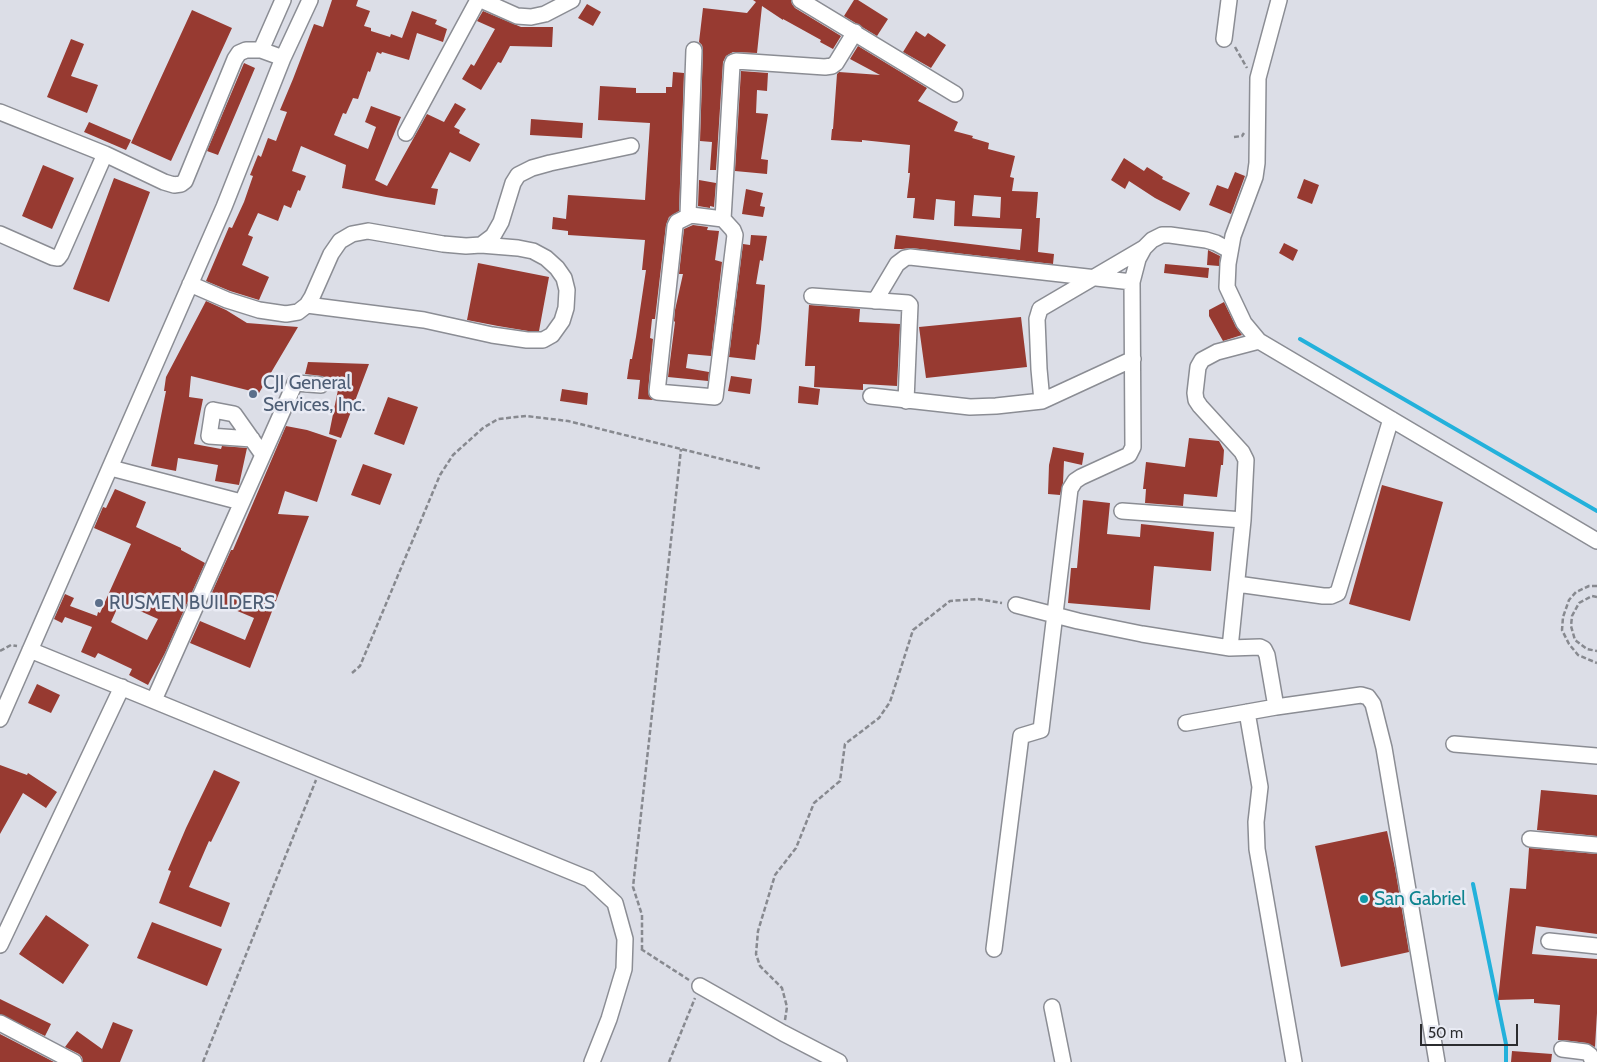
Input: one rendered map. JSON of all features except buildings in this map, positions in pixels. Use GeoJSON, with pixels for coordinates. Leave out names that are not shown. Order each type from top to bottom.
{"type":"FeatureCollection","features":[{"type":"Feature","properties":{"kind":"street"},"geometry":{"type":"LineString","coordinates":[[261,50],[284,0]]}},
{"type":"Feature","properties":{"kind":"street"},"geometry":{"type":"LineString","coordinates":[[0,720],[224,207],[284,58],[310,0]]}},
{"type":"Feature","properties":{"kind":"street"},"geometry":{"type":"LineString","coordinates":[[406,133],[480,0],[517,16],[531,16],[545,14],[572,0]]}},
{"type":"Feature","properties":{"kind":"street"},"geometry":{"type":"LineString","coordinates":[[800,0],[955,94]]}},
{"type":"Feature","properties":{"kind":"street"},"geometry":{"type":"LineString","coordinates":[[1224,39],[1229,0]]}},
{"type":"Feature","properties":{"kind":"street"},"geometry":{"type":"LineString","coordinates":[[1278,0],[1258,78],[1255,177],[1231,243],[1227,288],[1244,323],[1259,341],[1597,541]]}},
{"type":"Feature","properties":{"kind":"street"},"geometry":{"type":"LineString","coordinates":[[723,219],[731,74],[734,62],[832,66],[836,63],[855,32]]}},
{"type":"Feature","properties":{"kind":"street"},"geometry":{"type":"LineString","coordinates":[[0,112],[105,154],[164,182],[174,185],[181,184],[185,181],[239,53],[246,50],[261,50],[284,58]]}},
{"type":"Feature","properties":{"kind":"street"},"geometry":{"type":"LineString","coordinates":[[688,215],[694,50]]}},
{"type":"Feature","properties":{"kind":"street"},"geometry":{"type":"LineString","coordinates":[[482,245],[493,236],[501,222],[513,183],[518,175],[532,168],[550,163],[631,146]]}},
{"type":"Feature","properties":{"kind":"street"},"geometry":{"type":"LineString","coordinates":[[0,234],[58,258],[105,154]]}},
{"type":"Feature","properties":{"kind":"street"},"geometry":{"type":"LineString","coordinates":[[688,215],[723,219],[733,230],[735,236],[716,396],[658,393],[656,392],[675,226],[677,222],[688,215]]}},
{"type":"Feature","properties":{"kind":"street"},"geometry":{"type":"LineString","coordinates":[[190,284],[227,300],[259,310],[286,314],[298,312],[307,305],[312,297],[331,254],[340,241],[352,234],[368,231],[443,244],[482,245],[533,251],[546,258],[557,268],[564,278],[567,290],[566,308],[562,321],[552,335],[544,340],[527,340],[492,335],[424,320],[307,305]]}},
{"type":"Feature","properties":{"kind":"street"},"geometry":{"type":"LineString","coordinates":[[1042,400],[1039,369],[1038,314],[1040,309],[1144,248],[1152,240],[1162,236],[1170,235],[1216,243],[1231,243]]}},
{"type":"Feature","properties":{"kind":"street"},"geometry":{"type":"LineString","coordinates":[[994,949],[1021,736],[1041,730],[1070,489],[1075,481],[1081,477],[1132,452],[1132,282],[1138,258],[1144,248]]}},
{"type":"Feature","properties":{"kind":"street"},"geometry":{"type":"LineString","coordinates":[[875,301],[897,264],[904,258],[910,257],[1132,282]]}},
{"type":"Feature","properties":{"kind":"street"},"geometry":{"type":"LineString","coordinates":[[812,296],[908,303],[910,305],[906,402]]}},
{"type":"Feature","properties":{"kind":"street"},"geometry":{"type":"LineString","coordinates":[[1230,648],[1243,520],[1245,456],[1200,406],[1196,400],[1195,393],[1198,367],[1202,360],[1217,352],[1259,341]]}},
{"type":"Feature","properties":{"kind":"street"},"geometry":{"type":"LineString","coordinates":[[871,396],[906,402],[970,408],[1042,400],[1132,359]]}},
{"type":"Feature","properties":{"kind":"street"},"geometry":{"type":"LineString","coordinates":[[154,700],[295,383],[321,385]]}},
{"type":"Feature","properties":{"kind":"street"},"geometry":{"type":"LineString","coordinates":[[1237,584],[1323,596],[1331,596],[1338,593],[1391,419]]}},
{"type":"Feature","properties":{"kind":"street"},"geometry":{"type":"LineString","coordinates":[[252,439],[262,454]]}},
{"type":"Feature","properties":{"kind":"street"},"geometry":{"type":"LineString","coordinates":[[110,468],[241,502]]}},
{"type":"Feature","properties":{"kind":"street"},"geometry":{"type":"LineString","coordinates":[[1122,511],[1243,520]]}},
{"type":"Feature","properties":{"kind":"street"},"geometry":{"type":"LineString","coordinates":[[1016,605],[1055,616],[1142,634],[1230,648],[1260,647],[1264,649],[1267,655],[1276,707]]}},
{"type":"Feature","properties":{"kind":"street"},"geometry":{"type":"LineString","coordinates":[[30,650],[589,879],[615,903],[625,939],[624,969],[609,1020],[592,1062]]}},
{"type":"Feature","properties":{"kind":"street"},"geometry":{"type":"LineString","coordinates":[[0,945],[122,687]]}},
{"type":"Feature","properties":{"kind":"street"},"geometry":{"type":"LineString","coordinates":[[1186,723],[1276,707],[1361,695],[1368,697],[1374,704],[1384,748],[1435,1062]]}},
{"type":"Feature","properties":{"kind":"street"},"geometry":{"type":"LineString","coordinates":[[1247,712],[1260,787],[1256,822],[1257,849],[1294,1062]]}},
{"type":"Feature","properties":{"kind":"street"},"geometry":{"type":"LineString","coordinates":[[1454,744],[1597,756]]}},
{"type":"Feature","properties":{"kind":"street"},"geometry":{"type":"LineString","coordinates":[[1530,840],[1597,845]]}},
{"type":"Feature","properties":{"kind":"street"},"geometry":{"type":"LineString","coordinates":[[1549,941],[1597,946]]}},
{"type":"Feature","properties":{"kind":"street"},"geometry":{"type":"LineString","coordinates":[[700,986],[783,1033],[840,1062]]}},
{"type":"Feature","properties":{"kind":"street"},"geometry":{"type":"LineString","coordinates":[[1052,1006],[1063,1062]]}},
{"type":"Feature","properties":{"kind":"street"},"geometry":{"type":"LineString","coordinates":[[0,1023],[74,1062]]}},
{"type":"Feature","properties":{"kind":"street"},"geometry":{"type":"LineString","coordinates":[[1562,1049],[1586,1052],[1590,1055],[1593,1062]]}},
{"type":"Feature","properties":{"kind":"path"},"geometry":{"type":"LineString","coordinates":[[352,673],[360,666],[440,476],[453,455],[483,428],[498,419],[526,416],[568,421],[762,469]]}},
{"type":"Feature","properties":{"kind":"path"},"geometry":{"type":"LineString","coordinates":[[642,950],[642,914],[633,887],[681,449]]}},
{"type":"Feature","properties":{"kind":"path"},"geometry":{"type":"LineString","coordinates":[[1597,586],[1589,586],[1576,592],[1570,600],[1563,617],[1562,630],[1569,644],[1578,655],[1597,663]]}},
{"type":"Feature","properties":{"kind":"path"},"geometry":{"type":"LineString","coordinates":[[1597,597],[1592,596],[1579,603],[1572,616],[1571,626],[1575,640],[1587,649],[1597,651]]}},
{"type":"Feature","properties":{"kind":"path"},"geometry":{"type":"LineString","coordinates":[[783,1033],[787,1007],[782,988],[760,966],[756,954],[758,931],[775,875],[796,848],[814,803],[840,781],[845,744],[878,718],[890,702],[913,630],[950,601],[978,599],[1016,605]]}},
{"type":"Feature","properties":{"kind":"path"},"geometry":{"type":"LineString","coordinates":[[202,1062],[321,770]]}},
{"type":"Feature","properties":{"kind":"path"},"geometry":{"type":"LineString","coordinates":[[625,939],[700,986],[670,1062]]}},
{"type":"Feature","properties":{"kind":"waterway"},"geometry":{"type":"LineString","coordinates":[[1300,339],[1597,511]]}},
{"type":"Feature","properties":{"kind":"waterway"},"geometry":{"type":"LineString","coordinates":[[1473,884],[1506,1044],[1506,1062]]}},
{"type":"Feature","properties":{"kind":"place","name":"CJI General Services, Inc."},"geometry":{"type":"Point","coordinates":[253,394]}},
{"type":"Feature","properties":{"kind":"place","name":"RUSMEN BUILDERS"},"geometry":{"type":"Point","coordinates":[99,603]}},
{"type":"Feature","properties":{"kind":"place","name":"San Gabriel"},"geometry":{"type":"Point","coordinates":[1364,899]}}]}
